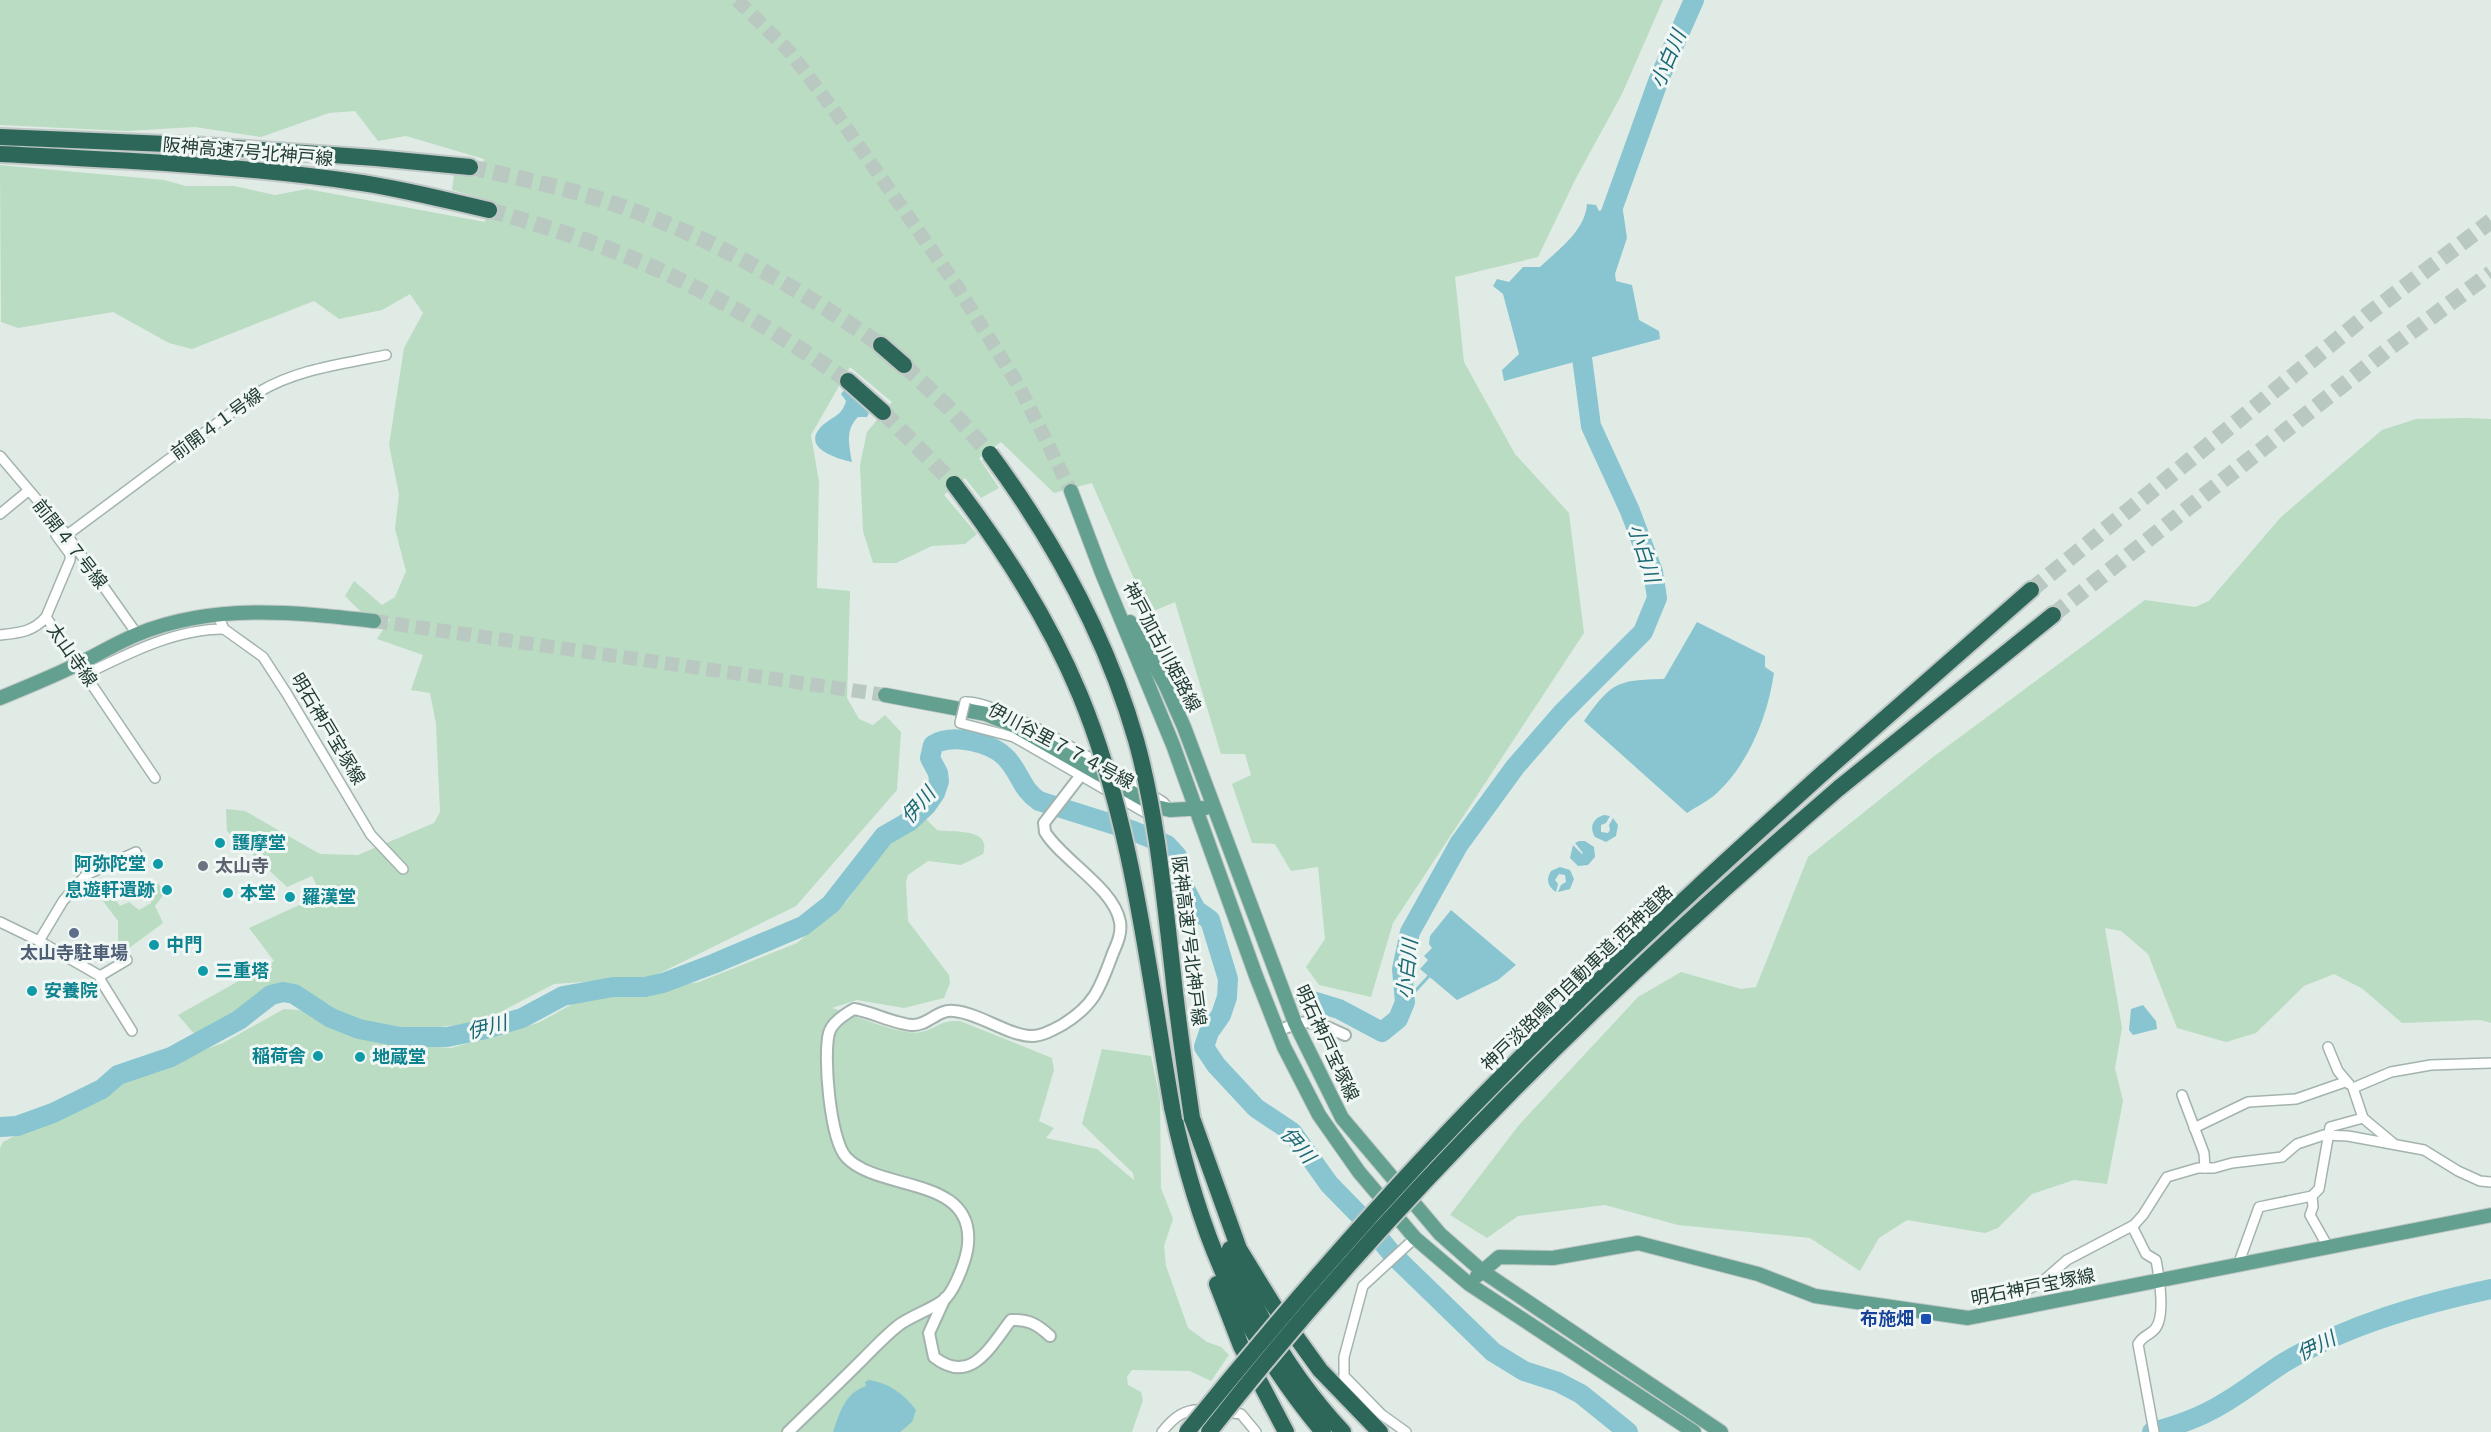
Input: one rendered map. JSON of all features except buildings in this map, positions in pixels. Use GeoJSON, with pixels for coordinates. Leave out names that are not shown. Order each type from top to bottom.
{"type":"FeatureCollection","features":[{"type":"Feature","properties":{"kind":"highway","name":"阪神高速7号北神戸線"},"geometry":{"type":"LineString","coordinates":[[0,137],[191,145],[470,167]]}},
{"type":"Feature","properties":{"kind":"highway","name":"阪神高速7号北神戸線"},"geometry":{"type":"LineString","coordinates":[[0,154],[231,168],[324,178],[393,189],[489,210]]}},
{"type":"Feature","properties":{"kind":"highway"},"geometry":{"type":"LineString","coordinates":[[881,345],[904,365]]}},
{"type":"Feature","properties":{"kind":"highway"},"geometry":{"type":"LineString","coordinates":[[848,381],[883,411]]}},
{"type":"Feature","properties":{"kind":"highway","name":"阪神高速7号北神戸線"},"geometry":{"type":"LineString","coordinates":[[990,454],[1045,534],[1085,605],[1120,692],[1136,742],[1159,858],[1192,1118],[1208,1188],[1239,1274],[1259,1315],[1293,1369],[1337,1430]]}},
{"type":"Feature","properties":{"kind":"highway","name":"阪神高速7号北神戸線"},"geometry":{"type":"LineString","coordinates":[[954,484],[1018,573],[1050,630],[1080,695],[1103,758],[1125,844],[1172,1107],[1198,1209],[1217,1263],[1250,1329],[1284,1384],[1337,1430]]}},
{"type":"Feature","properties":{"kind":"highway","name":"神戸淡路鳴門自動車道;西神道路"},"geometry":{"type":"LineString","coordinates":[[1187,1432],[1306,1288],[1446,1135],[1570,1008],[1824,772],[2031,590]]}},
{"type":"Feature","properties":{"kind":"highway","name":"神戸淡路鳴門自動車道;西神道路"},"geometry":{"type":"LineString","coordinates":[[1209,1432],[1315,1304],[1440,1167],[1582,1020],[1676,932],[1839,788],[2053,615]]}},
{"type":"Feature","properties":{"kind":"highway"},"geometry":{"type":"LineString","coordinates":[[1192,1118],[1239,1249],[1274,1306],[1320,1370],[1380,1432]]}},
{"type":"Feature","properties":{"kind":"highway"},"geometry":{"type":"LineString","coordinates":[[1198,1209],[1215,1280],[1232,1325],[1262,1389],[1286,1432]]}},
{"type":"Feature","properties":{"kind":"main road","name":"神戸加古川姫路線"},"geometry":{"type":"LineString","coordinates":[[1071,491],[1173,745],[1197,811]]}},
{"type":"Feature","properties":{"kind":"main road","name":"神戸加古川姫路線"},"geometry":{"type":"LineString","coordinates":[[1102,573],[1165,684],[1215,806]]}},
{"type":"Feature","properties":{"kind":"main road"},"geometry":{"type":"LineString","coordinates":[[0,698],[83,669],[137,634],[177,621],[243,611],[301,612],[374,621]]}},
{"type":"Feature","properties":{"kind":"main road"},"geometry":{"type":"LineString","coordinates":[[885,695],[986,714],[1015,726],[1157,807],[1197,811],[1215,806]]}},
{"type":"Feature","properties":{"kind":"main road","name":"明石神戸宝塚線"},"geometry":{"type":"LineString","coordinates":[[1215,806],[1295,1023],[1342,1118],[1440,1234],[1482,1271],[1721,1432]]}},
{"type":"Feature","properties":{"kind":"main road","name":"明石神戸宝塚線"},"geometry":{"type":"LineString","coordinates":[[1197,811],[1278,1031],[1319,1115],[1411,1242],[1468,1284],[1694,1432]]}},
{"type":"Feature","properties":{"kind":"main road","name":"明石神戸宝塚線"},"geometry":{"type":"LineString","coordinates":[[1468,1284],[1499,1257],[1553,1258],[1638,1243],[1758,1274],[1815,1296],[1968,1318],[2491,1215]]}},
{"type":"Feature","properties":{"kind":"street","name":"前開４１号線"},"geometry":{"type":"LineString","coordinates":[[67,535],[277,381],[293,375],[386,355]]}},
{"type":"Feature","properties":{"kind":"street","name":"前開４７号線"},"geometry":{"type":"LineString","coordinates":[[0,456],[67,535],[137,634]]}},
{"type":"Feature","properties":{"kind":"street"},"geometry":{"type":"LineString","coordinates":[[0,514],[28,491]]}},
{"type":"Feature","properties":{"kind":"street","name":"太山寺線"},"geometry":{"type":"LineString","coordinates":[[59,526],[56,535],[70,554],[70,560],[46,617],[155,778]]}},
{"type":"Feature","properties":{"kind":"street","name":"明石神戸宝塚線"},"geometry":{"type":"LineString","coordinates":[[217,614],[224,629],[263,657],[371,836],[404,869]]}},
{"type":"Feature","properties":{"kind":"street"},"geometry":{"type":"LineString","coordinates":[[0,635],[34,629],[46,617]]}},
{"type":"Feature","properties":{"kind":"street"},"geometry":{"type":"LineString","coordinates":[[83,669],[174,637],[210,629],[224,629]]}},
{"type":"Feature","properties":{"kind":"street","name":"伊川谷里７７４号線"},"geometry":{"type":"LineString","coordinates":[[1081,775],[1014,736],[961,721],[965,702],[973,701],[1001,710],[1058,740],[1163,802],[1170,810]]}},
{"type":"Feature","properties":{"kind":"street"},"geometry":{"type":"LineString","coordinates":[[1050,1336],[1037,1324],[1024,1319],[1011,1320],[980,1359],[971,1365],[959,1369],[946,1366],[934,1358],[929,1333],[964,1261],[968,1243],[967,1224],[957,1209],[936,1191],[874,1175],[858,1167],[845,1156],[838,1143],[833,1125],[827,1062],[829,1031],[841,1017],[854,1009],[910,1025],[924,1024],[935,1014],[950,1010],[967,1012],[1030,1036],[1056,1028],[1080,1014],[1097,994],[1120,934],[1120,923],[1114,907],[1079,866],[1045,832],[1044,823],[1081,775],[1150,816],[1160,818],[1170,810]]}},
{"type":"Feature","properties":{"kind":"street"},"geometry":{"type":"LineString","coordinates":[[39,941],[63,901],[86,875],[136,852]]}},
{"type":"Feature","properties":{"kind":"street"},"geometry":{"type":"LineString","coordinates":[[0,922],[39,941],[100,976],[132,1031]]}},
{"type":"Feature","properties":{"kind":"street"},"geometry":{"type":"LineString","coordinates":[[100,976],[128,960]]}},
{"type":"Feature","properties":{"kind":"street"},"geometry":{"type":"LineString","coordinates":[[1278,1031],[1295,1023],[1312,1021],[1345,1035]]}},
{"type":"Feature","properties":{"kind":"street"},"geometry":{"type":"LineString","coordinates":[[2328,1047],[2349,1085],[2363,1118],[2393,1143]]}},
{"type":"Feature","properties":{"kind":"street"},"geometry":{"type":"LineString","coordinates":[[2194,1128],[2248,1102],[2296,1099],[2391,1072],[2431,1065],[2491,1063]]}},
{"type":"Feature","properties":{"kind":"street"},"geometry":{"type":"LineString","coordinates":[[2182,1095],[2204,1153],[2205,1168]]}},
{"type":"Feature","properties":{"kind":"street"},"geometry":{"type":"LineString","coordinates":[[2238,1265],[2259,1207],[2312,1196],[2319,1189],[2330,1127],[2363,1118]]}},
{"type":"Feature","properties":{"kind":"street"},"geometry":{"type":"LineString","coordinates":[[1996,1314],[2007,1301],[2043,1281],[2067,1260],[2132,1226],[2143,1215],[2167,1177],[2205,1168],[2282,1157],[2297,1144],[2324,1135],[2393,1143],[2424,1150],[2458,1171],[2491,1182]]}},
{"type":"Feature","properties":{"kind":"street"},"geometry":{"type":"LineString","coordinates":[[2312,1196],[2313,1207],[2310,1215],[2328,1247]]}},
{"type":"Feature","properties":{"kind":"street"},"geometry":{"type":"LineString","coordinates":[[2132,1226],[2146,1254],[2156,1260],[2160,1281],[2158,1324],[2154,1331],[2142,1337],[2138,1344],[2154,1432]]}},
{"type":"Feature","properties":{"kind":"street"},"geometry":{"type":"LineString","coordinates":[[1406,1432],[1381,1414],[1344,1376],[1344,1357],[1363,1286],[1411,1242]]}},
{"type":"Feature","properties":{"kind":"street"},"geometry":{"type":"LineString","coordinates":[[788,1432],[898,1325],[946,1298]]}},
{"type":"Feature","properties":{"kind":"street"},"geometry":{"type":"LineString","coordinates":[[1162,1432],[1172,1420],[1191,1409],[1241,1414],[1256,1432]]}},
{"type":"Feature","properties":{"kind":"green space"},"geometry":{"type":"Polygon","coordinates":[[[0,0],[1663,0],[1622,94],[1576,178],[1538,257],[1455,277],[1464,362],[1515,454],[1569,513],[1584,633],[1393,923],[1371,997],[1319,985],[1306,967],[1325,939],[1318,867],[1291,871],[1275,844],[1252,843],[1232,784],[1251,775],[1245,754],[1221,754],[1175,602],[1149,613],[1092,483],[1054,493],[1001,442],[979,458],[999,488],[981,498],[965,478],[944,495],[977,534],[965,544],[932,546],[896,563],[873,563],[863,531],[860,465],[867,432],[892,402],[850,367],[811,435],[819,482],[817,588],[850,591],[847,698],[859,719],[873,725],[885,715],[901,732],[897,790],[796,906],[652,977],[554,984],[481,1022],[413,1030],[387,1027],[343,1017],[329,1004],[285,983],[237,1018],[196,1036],[178,1015],[274,961],[249,928],[321,895],[312,876],[287,887],[227,831],[226,809],[245,811],[320,854],[358,855],[434,823],[440,812],[436,724],[430,693],[411,690],[423,655],[377,639],[390,619],[364,615],[345,596],[354,581],[382,605],[395,597],[406,571],[395,529],[399,494],[389,445],[404,348],[423,313],[410,294],[382,310],[339,319],[314,301],[192,349],[169,343],[113,312],[18,328],[1,322],[0,165],[164,180],[186,186],[234,186],[275,195],[307,189],[485,222],[491,201],[452,190],[454,174],[481,177],[484,159],[406,136],[378,141],[355,111],[329,113],[261,137],[195,127],[126,131],[0,125],[0,0]]]}},
{"type":"Feature","properties":{"kind":"green space"},"geometry":{"type":"Polygon","coordinates":[[[2416,419],[2491,419],[2491,1023],[2480,1020],[2402,1023],[2363,989],[2334,974],[2304,986],[2256,1033],[2226,1042],[2177,1028],[2148,954],[2121,931],[2105,928],[2122,1028],[2115,1068],[2123,1101],[2107,1184],[2074,1180],[2032,1194],[1998,1228],[1985,1233],[1907,1220],[1879,1238],[1860,1271],[1810,1238],[1678,1225],[1605,1205],[1518,1216],[1487,1238],[1450,1215],[1519,1125],[1638,997],[1681,972],[1741,989],[1756,987],[1808,857],[1933,757],[2145,600],[2195,607],[2209,601],[2281,517],[2382,430],[2416,419]]]}},
{"type":"Feature","properties":{"kind":"green space"},"geometry":{"type":"Polygon","coordinates":[[[925,818],[937,830],[977,835],[982,839],[984,845],[983,854],[961,865],[928,861],[908,875],[906,882],[908,921],[949,975],[950,983],[944,998],[904,1008],[857,1000],[832,1008],[877,1024],[913,1033],[943,1023],[960,1021],[1052,1058],[1054,1070],[1039,1121],[1054,1128],[1046,1138],[1097,1149],[1134,1180],[1133,1173],[1082,1124],[1102,1049],[1151,1056],[1160,1099],[1161,1188],[1173,1219],[1164,1246],[1166,1266],[1188,1328],[1207,1342],[1221,1347],[1229,1355],[1211,1381],[1190,1371],[1132,1370],[1127,1377],[1128,1385],[1141,1392],[1143,1400],[1132,1432],[0,1432],[0,1148],[3,1142],[126,1078],[223,1043],[284,1009],[299,1010],[376,1042],[451,1048],[538,1023],[580,1000],[699,982],[797,943],[847,901],[889,841],[925,818]]]}},
{"type":"Feature","properties":{"kind":"green space"},"geometry":{"type":"Polygon","coordinates":[[[154,883],[158,883],[165,893],[155,906],[163,923],[125,951],[121,951],[118,947],[118,921],[100,897],[102,891],[109,890],[120,906],[129,902],[139,910],[151,903],[152,898],[147,889],[154,883]]]}},
{"type":"Feature","properties":{"kind":"water"},"geometry":{"type":"Polygon","coordinates":[[[1587,204],[1596,205],[1599,211],[1622,204],[1627,238],[1615,274],[1616,281],[1632,285],[1639,320],[1659,331],[1660,339],[1504,381],[1502,370],[1519,354],[1503,294],[1493,286],[1497,279],[1509,282],[1523,267],[1540,267],[1576,231],[1585,214],[1587,204]]]}},
{"type":"Feature","properties":{"kind":"water"},"geometry":{"type":"Polygon","coordinates":[[[844,390],[869,413],[867,417],[858,417],[851,427],[849,438],[852,462],[824,452],[816,442],[816,435],[820,428],[842,410],[846,401],[841,394],[844,390]]]}},
{"type":"Feature","properties":{"kind":"water"},"geometry":{"type":"Polygon","coordinates":[[[1697,622],[1765,656],[1765,667],[1774,673],[1762,721],[1748,753],[1729,780],[1714,795],[1687,813],[1584,721],[1602,698],[1617,686],[1636,680],[1664,679],[1697,622]]]}},
{"type":"Feature","properties":{"kind":"water"},"geometry":{"type":"Polygon","coordinates":[[[1604,815],[1610,816],[1606,823],[1601,825],[1601,832],[1608,833],[1613,818],[1618,825],[1616,836],[1606,842],[1595,837],[1592,830],[1595,821],[1604,815]]]}},
{"type":"Feature","properties":{"kind":"water"},"geometry":{"type":"Polygon","coordinates":[[[1585,841],[1594,847],[1595,857],[1588,865],[1578,866],[1570,858],[1573,845],[1583,853],[1575,843],[1585,841]]]}},
{"type":"Feature","properties":{"kind":"water"},"geometry":{"type":"Polygon","coordinates":[[[1560,867],[1570,870],[1574,879],[1570,889],[1558,892],[1561,885],[1566,882],[1565,875],[1559,874],[1555,880],[1558,884],[1556,892],[1549,885],[1548,877],[1551,871],[1560,867]]]}},
{"type":"Feature","properties":{"kind":"water"},"geometry":{"type":"Polygon","coordinates":[[[1451,910],[1516,965],[1498,980],[1457,1000],[1420,969],[1428,960],[1424,956],[1432,948],[1429,944],[1430,936],[1451,910]]]}},
{"type":"Feature","properties":{"kind":"water"},"geometry":{"type":"Polygon","coordinates":[[[2143,1005],[2156,1021],[2157,1029],[2133,1035],[2129,1030],[2131,1009],[2143,1005]]]}},
{"type":"Feature","properties":{"kind":"water"},"geometry":{"type":"Polygon","coordinates":[[[869,1380],[896,1390],[906,1399],[916,1410],[912,1422],[900,1432],[833,1432],[848,1398],[866,1386],[865,1382],[869,1380]]]}},
{"type":"Feature","properties":{"kind":"waterway","name":"小白川"},"geometry":{"type":"LineString","coordinates":[[1604,232],[1659,79],[1694,0]]}},
{"type":"Feature","properties":{"kind":"waterway","name":"小白川"},"geometry":{"type":"LineString","coordinates":[[1306,999],[1339,1009],[1382,1032],[1398,1019],[1405,1002],[1402,969],[1410,932],[1459,844],[1515,767],[1562,713],[1643,632],[1657,598],[1653,572],[1630,511],[1591,426],[1579,335]]}},
{"type":"Feature","properties":{"kind":"waterway","name":"伊川"},"geometry":{"type":"LineString","coordinates":[[0,1127],[17,1126],[53,1113],[102,1089],[118,1075],[171,1057],[239,1020],[271,995],[283,992],[294,994],[331,1018],[359,1029],[400,1037],[447,1037],[486,1029],[522,1018],[563,996],[613,987],[645,987],[663,983],[713,964],[803,926],[831,904],[884,836],[910,821],[926,806],[935,793],[939,781],[938,773],[930,758],[933,745],[941,741],[972,741],[993,748],[1008,760],[1025,787],[1039,801],[1131,830],[1167,845],[1177,856],[1179,877],[1196,910],[1210,920],[1228,979],[1227,997],[1221,1015],[1209,1032],[1204,1047],[1216,1065],[1256,1108],[1292,1132],[1329,1184],[1367,1223],[1392,1254],[1493,1352],[1524,1371],[1558,1382],[1581,1394],[1628,1432]]}},
{"type":"Feature","properties":{"kind":"waterway"},"geometry":{"type":"LineString","coordinates":[[1405,1002],[1430,975]]}},
{"type":"Feature","properties":{"kind":"waterway","name":"伊川"},"geometry":{"type":"LineString","coordinates":[[2152,1432],[2216,1408],[2285,1362],[2334,1337],[2411,1309],[2491,1289]]}},
{"type":"Feature","properties":{"kind":"tunnel"},"geometry":{"type":"LineString","coordinates":[[737,0],[789,51],[836,113],[956,285],[1020,388],[1071,491]]}},
{"type":"Feature","properties":{"kind":"tunnel"},"geometry":{"type":"LineString","coordinates":[[470,167],[578,193],[621,206],[674,227],[766,272],[881,345]]}},
{"type":"Feature","properties":{"kind":"tunnel"},"geometry":{"type":"LineString","coordinates":[[489,210],[591,242],[683,281],[767,328],[848,381]]}},
{"type":"Feature","properties":{"kind":"tunnel"},"geometry":{"type":"LineString","coordinates":[[2031,590],[2367,315],[2491,221]]}},
{"type":"Feature","properties":{"kind":"tunnel"},"geometry":{"type":"LineString","coordinates":[[2053,615],[2391,347],[2491,273]]}},
{"type":"Feature","properties":{"kind":"tunnel"},"geometry":{"type":"LineString","coordinates":[[904,365],[948,407],[990,454]]}},
{"type":"Feature","properties":{"kind":"tunnel"},"geometry":{"type":"LineString","coordinates":[[883,412],[954,484]]}},
{"type":"Feature","properties":{"kind":"tunnel"},"geometry":{"type":"LineString","coordinates":[[374,621],[885,695]]}},
{"type":"Feature","properties":{"kind":"place","name":"護摩堂"},"geometry":{"type":"Point","coordinates":[220,843]}},
{"type":"Feature","properties":{"kind":"place","name":"阿弥陀堂"},"geometry":{"type":"Point","coordinates":[158,864]}},
{"type":"Feature","properties":{"kind":"place","name":"太山寺"},"geometry":{"type":"Point","coordinates":[203,866]}},
{"type":"Feature","properties":{"kind":"place","name":"息遊軒遺跡"},"geometry":{"type":"Point","coordinates":[167,890]}},
{"type":"Feature","properties":{"kind":"place","name":"本堂"},"geometry":{"type":"Point","coordinates":[228,893]}},
{"type":"Feature","properties":{"kind":"place","name":"羅漢堂"},"geometry":{"type":"Point","coordinates":[290,897]}},
{"type":"Feature","properties":{"kind":"place","name":"太山寺駐車場"},"geometry":{"type":"Point","coordinates":[74,933]}},
{"type":"Feature","properties":{"kind":"place","name":"中門"},"geometry":{"type":"Point","coordinates":[154,945]}},
{"type":"Feature","properties":{"kind":"place","name":"三重塔"},"geometry":{"type":"Point","coordinates":[203,971]}},
{"type":"Feature","properties":{"kind":"place","name":"安養院"},"geometry":{"type":"Point","coordinates":[32,991]}},
{"type":"Feature","properties":{"kind":"place","name":"稲荷舎"},"geometry":{"type":"Point","coordinates":[318,1056]}},
{"type":"Feature","properties":{"kind":"place","name":"地蔵堂"},"geometry":{"type":"Point","coordinates":[360,1057]}},
{"type":"Feature","properties":{"kind":"place","name":"布施畑"},"geometry":{"type":"Point","coordinates":[1926,1319]}}]}
